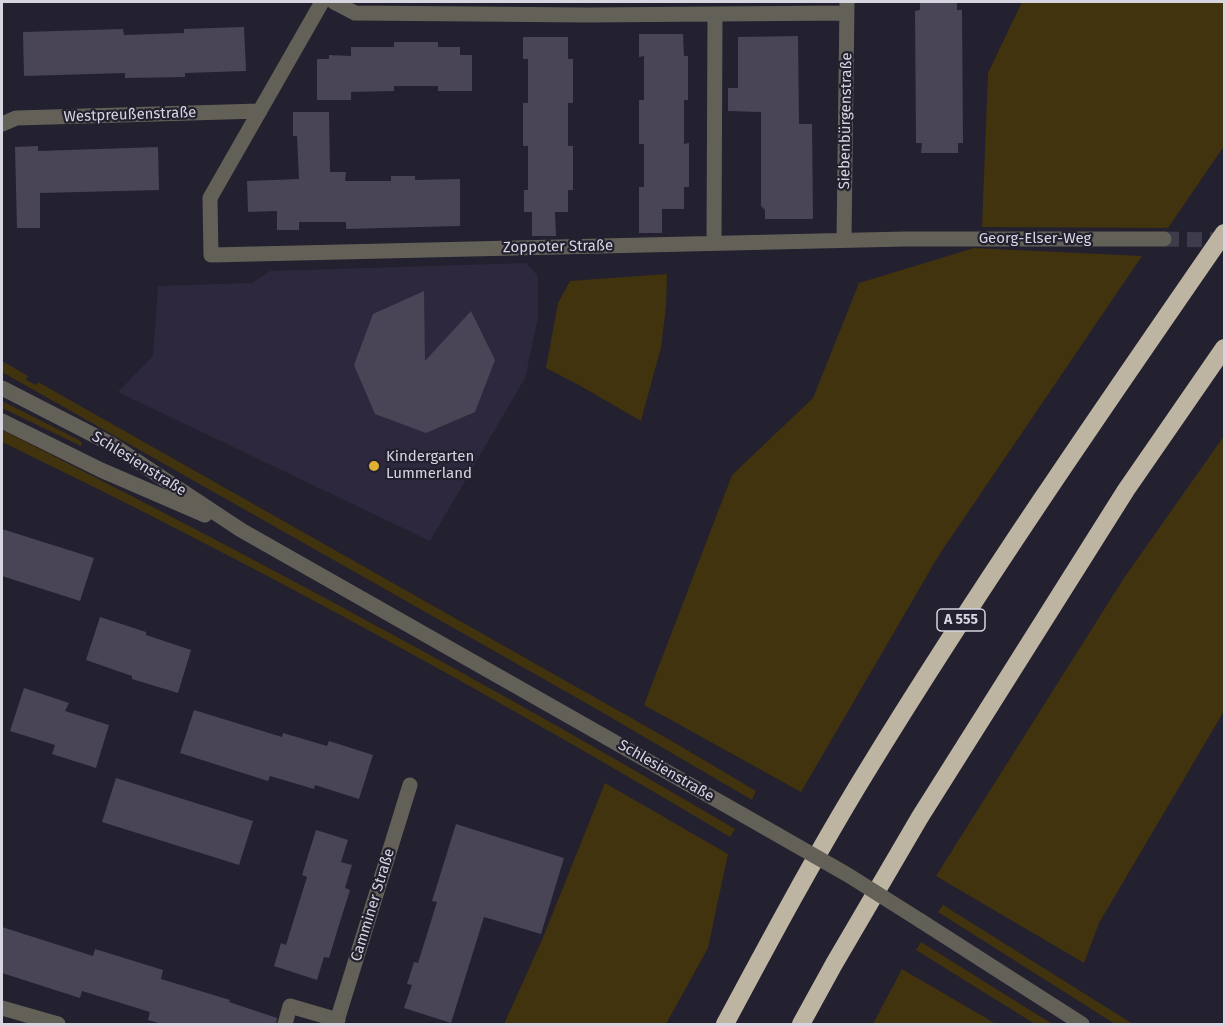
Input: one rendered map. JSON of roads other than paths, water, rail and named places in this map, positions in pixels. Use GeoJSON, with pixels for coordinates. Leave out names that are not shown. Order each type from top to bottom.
{"type":"FeatureCollection","features":[{"type":"Feature","properties":{"kind":"highway","name":"A 555"},"geometry":{"type":"LineString","coordinates":[[724,1024],[864,776],[971,605],[1081,440],[1224,233]]}},
{"type":"Feature","properties":{"kind":"highway"},"geometry":{"type":"LineString","coordinates":[[801,1024],[834,964],[951,768],[1126,490],[1224,348]]}},
{"type":"Feature","properties":{"kind":"street"},"geometry":{"type":"LineString","coordinates":[[260,111],[322,2]]}},
{"type":"Feature","properties":{"kind":"street"},"geometry":{"type":"LineString","coordinates":[[334,2],[355,14],[715,15],[847,7]]}},
{"type":"Feature","properties":{"kind":"street","name":"Siebenbürgenstraße"},"geometry":{"type":"LineString","coordinates":[[844,240],[847,7]]}},
{"type":"Feature","properties":{"kind":"street"},"geometry":{"type":"LineString","coordinates":[[714,243],[715,15]]}},
{"type":"Feature","properties":{"kind":"street","name":"Westpreußenstraße"},"geometry":{"type":"LineString","coordinates":[[2,124],[16,118],[260,111]]}},
{"type":"Feature","properties":{"kind":"street","name":"Zoppoter Straße"},"geometry":{"type":"LineString","coordinates":[[260,111],[210,198],[211,255],[905,239]]}},
{"type":"Feature","properties":{"kind":"street","name":"Georg-Elser-Weg"},"geometry":{"type":"LineString","coordinates":[[905,239],[1164,239]]}},
{"type":"Feature","properties":{"kind":"street","name":"Schlesienstraße"},"geometry":{"type":"LineString","coordinates":[[2,388],[111,444],[241,530],[848,875],[1082,1024]]}},
{"type":"Feature","properties":{"kind":"street","name":"Schlesienstraße"},"geometry":{"type":"LineString","coordinates":[[2,421],[101,470],[241,530]]}},
{"type":"Feature","properties":{"kind":"street","name":"Camminer Straße"},"geometry":{"type":"LineString","coordinates":[[337,1022],[410,784]]}},
{"type":"Feature","properties":{"kind":"street"},"geometry":{"type":"LineString","coordinates":[[285,1024],[291,1006],[337,1022]]}},
{"type":"Feature","properties":{"kind":"street"},"geometry":{"type":"LineString","coordinates":[[2,1008],[58,1024]]}},
{"type":"Feature","properties":{"kind":"tunnel"},"geometry":{"type":"LineString","coordinates":[[1164,239],[1224,240]]}},
{"type":"Feature","properties":{"kind":"place","name":"Kindergarten Lummerland"},"geometry":{"type":"Point","coordinates":[374,466]}}]}
